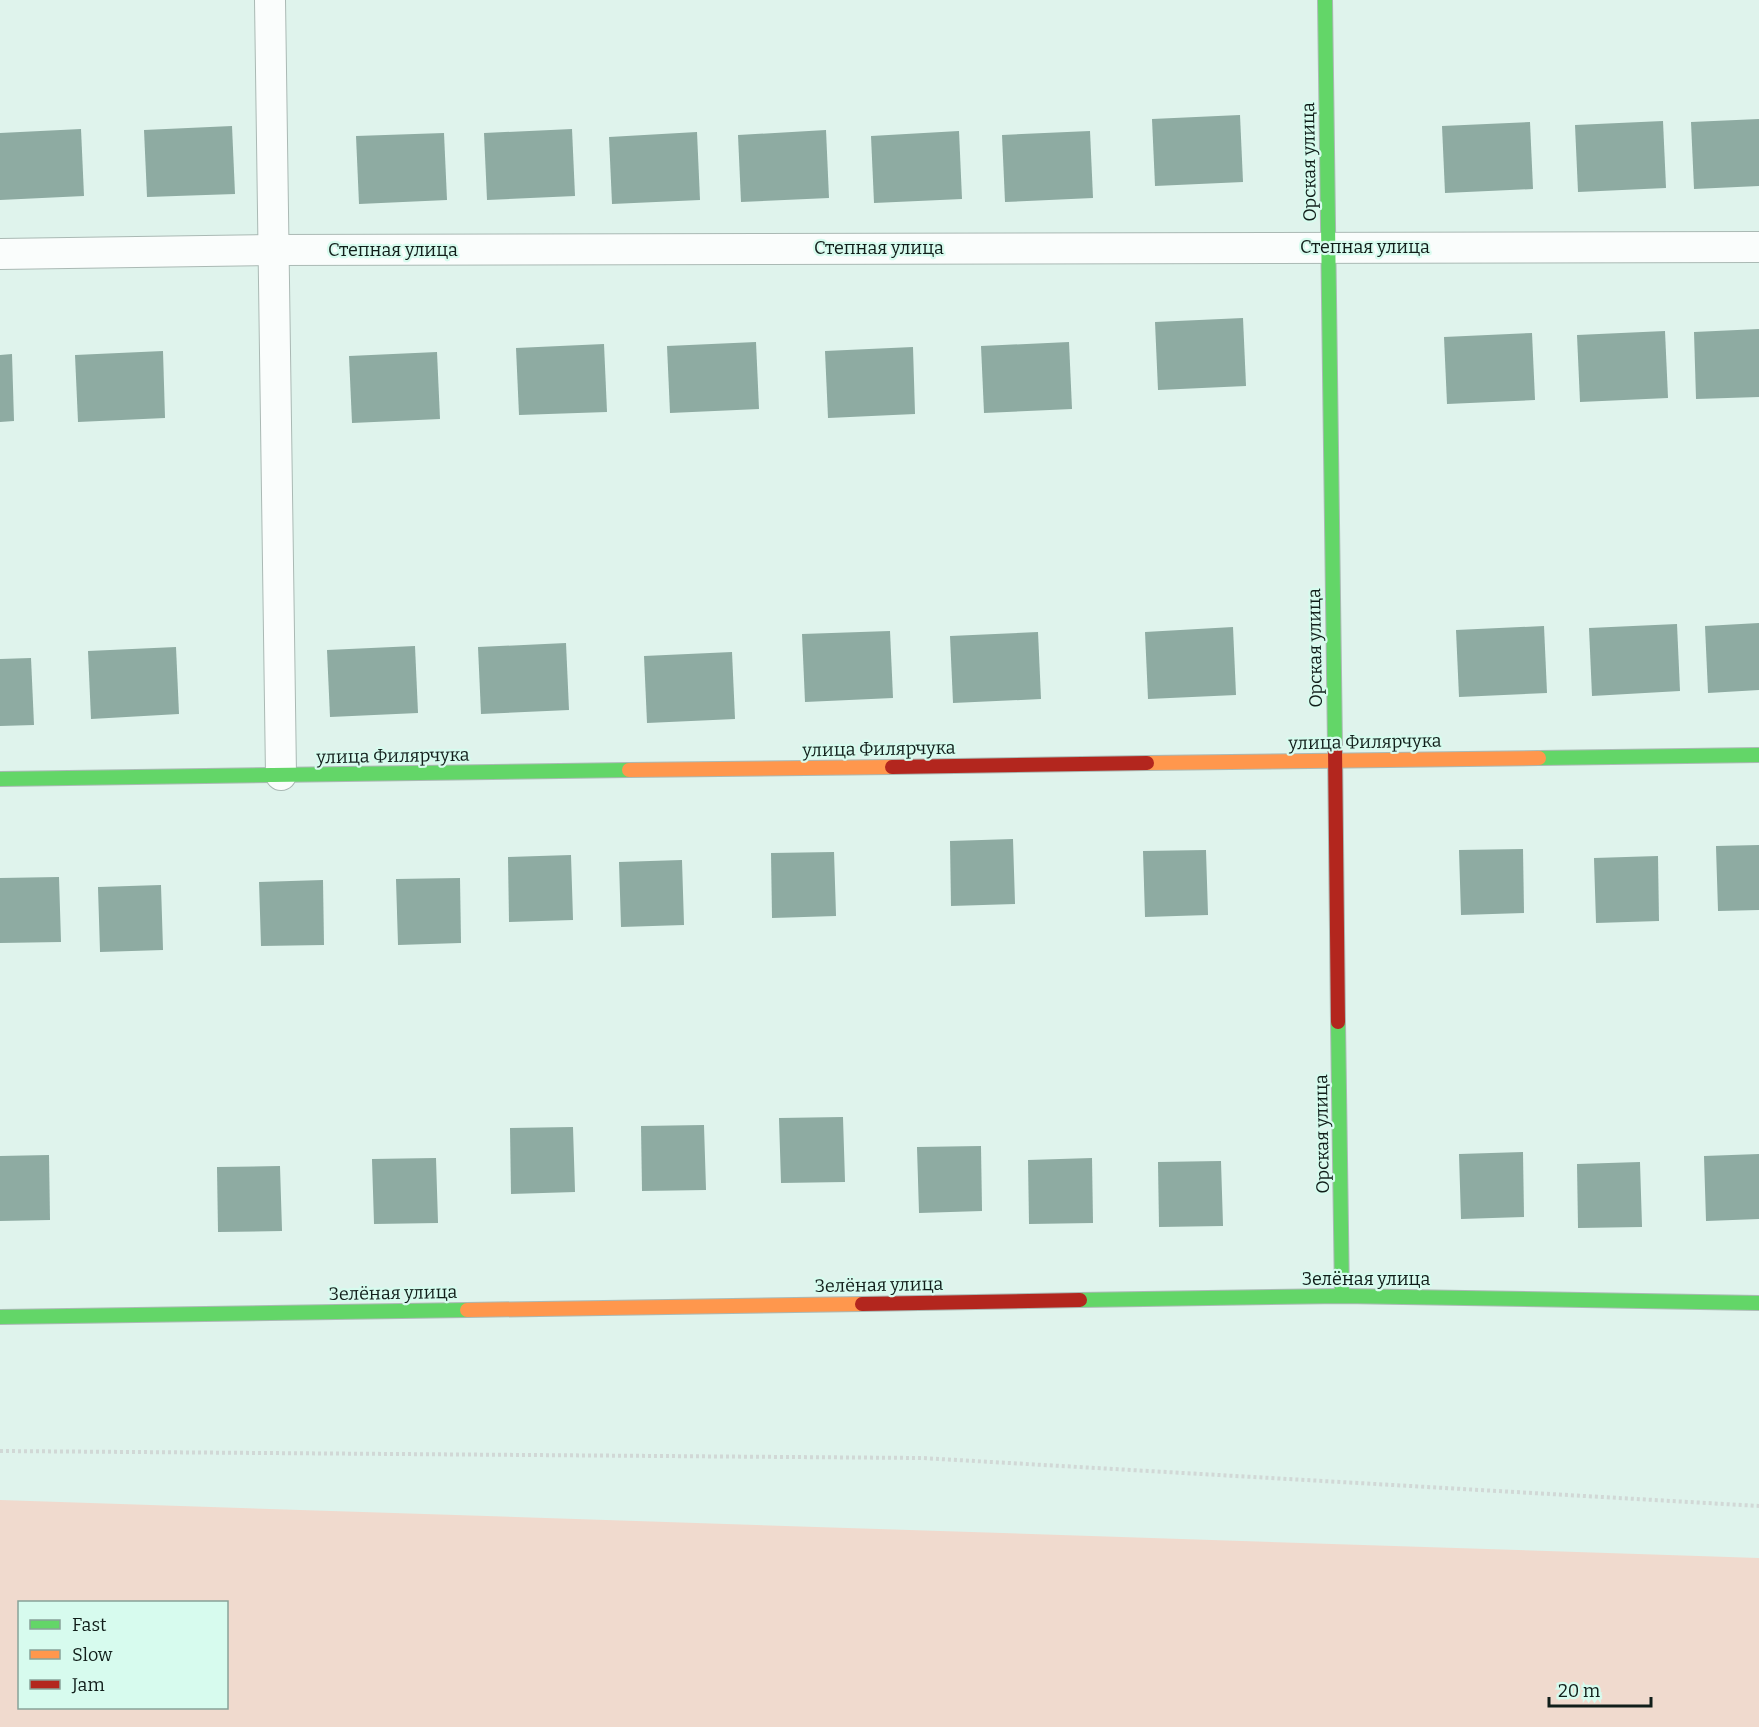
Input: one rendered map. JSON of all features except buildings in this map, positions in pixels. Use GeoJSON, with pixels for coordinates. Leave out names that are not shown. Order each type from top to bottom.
{"type":"FeatureCollection","features":[{"type":"Feature","properties":{"kind":"street"},"geometry":{"type":"LineString","coordinates":[[270,0],[281,775]]}},
{"type":"Feature","properties":{"kind":"street","name":"Орская улица"},"geometry":{"type":"LineString","coordinates":[[1325,0],[1342,1296]]}},
{"type":"Feature","properties":{"kind":"street","name":"Степная улица"},"geometry":{"type":"LineString","coordinates":[[0,254],[273,250],[1759,247]]}},
{"type":"Feature","properties":{"kind":"street","name":"улица Филярчука"},"geometry":{"type":"LineString","coordinates":[[0,779],[1759,755]]}},
{"type":"Feature","properties":{"kind":"street","name":"Зелёная улица"},"geometry":{"type":"LineString","coordinates":[[0,1317],[1342,1296],[1759,1303]]}},
{"type":"Feature","properties":{"kind":"path"},"geometry":{"type":"LineString","coordinates":[[0,1451],[922,1458],[1759,1506]]}},
{"type":"Feature","properties":{"kind":"shaded area"},"geometry":{"type":"Polygon","coordinates":[[[0,1500],[1759,1558],[1759,1727],[0,1727],[0,1500]]]}},
{"type":"Feature","properties":{"kind":"traffic: fast"},"geometry":{"type":"LineString","coordinates":[[1325,0],[1335,747]]}},
{"type":"Feature","properties":{"kind":"traffic: fast"},"geometry":{"type":"LineString","coordinates":[[1539,758],[1759,755]]}},
{"type":"Feature","properties":{"kind":"traffic: fast"},"geometry":{"type":"LineString","coordinates":[[0,779],[629,770]]}},
{"type":"Feature","properties":{"kind":"traffic: fast"},"geometry":{"type":"LineString","coordinates":[[1338,1022],[1342,1296]]}},
{"type":"Feature","properties":{"kind":"traffic: fast"},"geometry":{"type":"LineString","coordinates":[[1080,1300],[1342,1296],[1759,1303]]}},
{"type":"Feature","properties":{"kind":"traffic: fast"},"geometry":{"type":"LineString","coordinates":[[0,1317],[467,1310]]}},
{"type":"Feature","properties":{"kind":"traffic: slow"},"geometry":{"type":"LineString","coordinates":[[1147,763],[1539,758]]}},
{"type":"Feature","properties":{"kind":"traffic: slow"},"geometry":{"type":"LineString","coordinates":[[629,770],[892,767]]}},
{"type":"Feature","properties":{"kind":"traffic: slow"},"geometry":{"type":"LineString","coordinates":[[467,1310],[862,1304]]}},
{"type":"Feature","properties":{"kind":"traffic: jam"},"geometry":{"type":"LineString","coordinates":[[1335,747],[1338,1022]]}},
{"type":"Feature","properties":{"kind":"traffic: jam"},"geometry":{"type":"LineString","coordinates":[[892,767],[1147,763]]}},
{"type":"Feature","properties":{"kind":"traffic: jam"},"geometry":{"type":"LineString","coordinates":[[862,1304],[1080,1300]]}}]}
